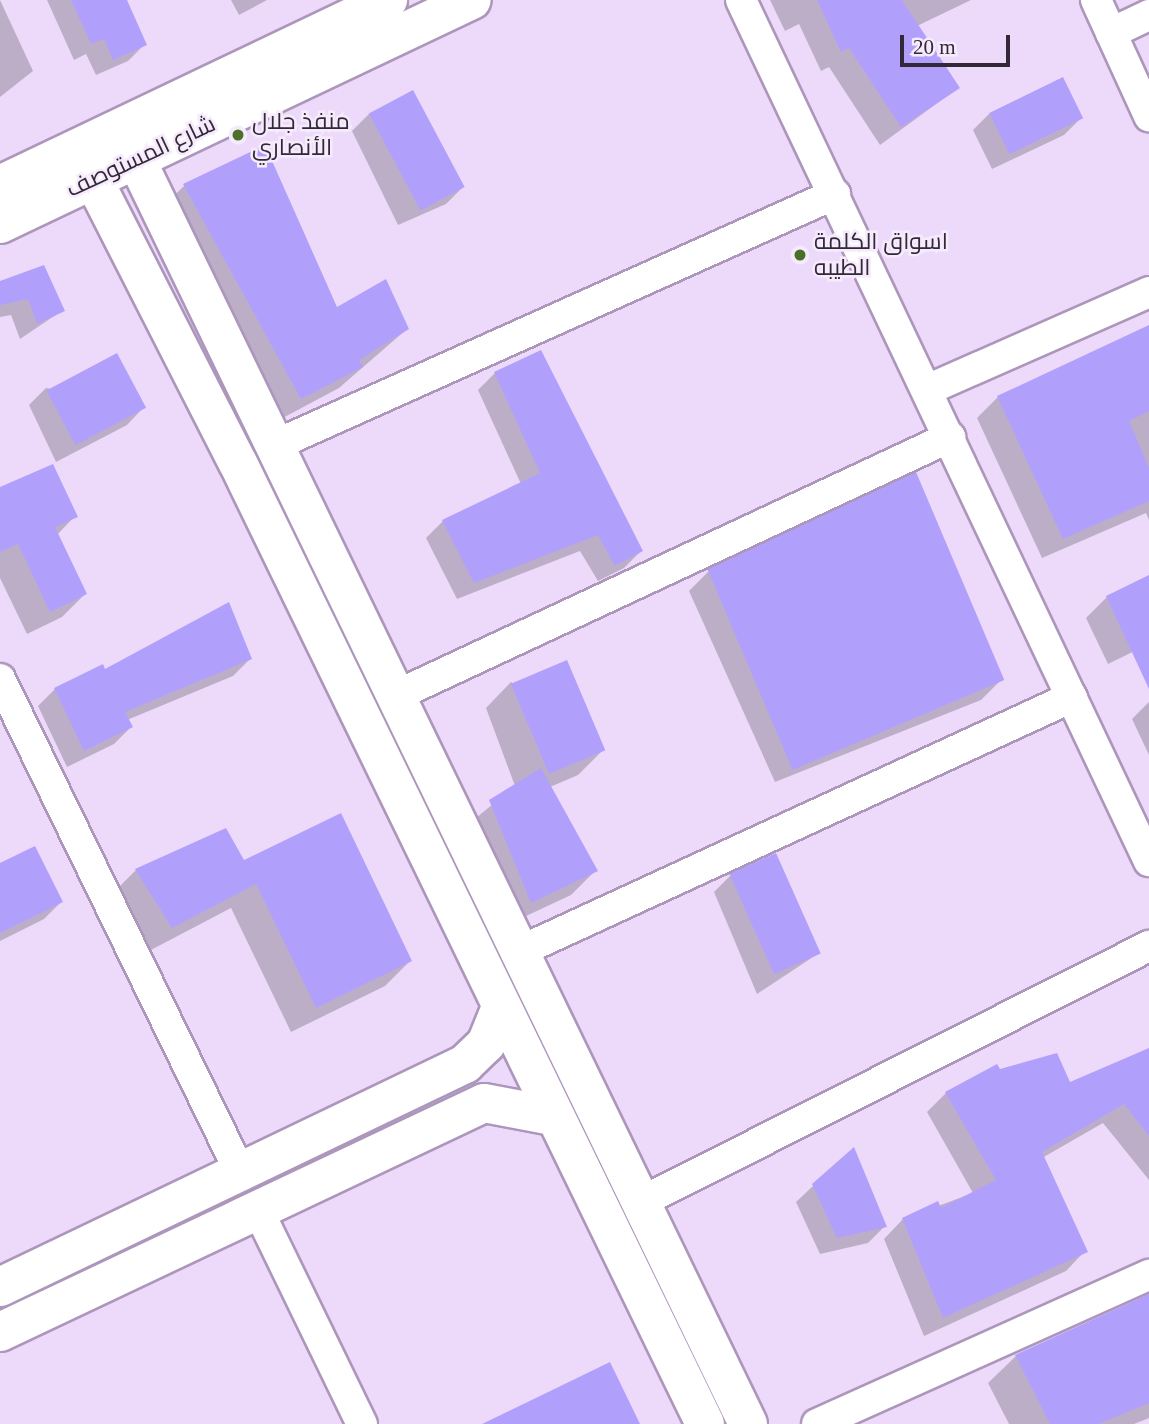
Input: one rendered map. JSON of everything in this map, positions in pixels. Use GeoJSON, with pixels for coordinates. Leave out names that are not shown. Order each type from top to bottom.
{"type":"FeatureCollection","features":[{"type":"Feature","properties":{"kind":"street","name":"شارع المستوصف"},"geometry":{"type":"LineString","coordinates":[[0,185],[388,0]]}},
{"type":"Feature","properties":{"kind":"street","name":"شارع المستوصف"},"geometry":{"type":"LineString","coordinates":[[0,223],[472,0]]}},
{"type":"Feature","properties":{"kind":"street"},"geometry":{"type":"LineString","coordinates":[[741,0],[1149,860]]}},
{"type":"Feature","properties":{"kind":"street"},"geometry":{"type":"LineString","coordinates":[[1096,0],[1149,116]]}},
{"type":"Feature","properties":{"kind":"street"},"geometry":{"type":"LineString","coordinates":[[1111,33],[1149,15]]}},
{"type":"Feature","properties":{"kind":"street"},"geometry":{"type":"LineString","coordinates":[[136,159],[516,953],[641,1202],[748,1424]]}},
{"type":"Feature","properties":{"kind":"street"},"geometry":{"type":"LineString","coordinates":[[93,179],[238,463],[500,1009],[705,1424]]}},
{"type":"Feature","properties":{"kind":"street"},"geometry":{"type":"LineString","coordinates":[[238,463],[835,194]]}},
{"type":"Feature","properties":{"kind":"street"},"geometry":{"type":"LineString","coordinates":[[927,390],[1149,292]]}},
{"type":"Feature","properties":{"kind":"street"},"geometry":{"type":"LineString","coordinates":[[393,697],[950,437]]}},
{"type":"Feature","properties":{"kind":"street"},"geometry":{"type":"LineString","coordinates":[[0,679],[240,1172]]}},
{"type":"Feature","properties":{"kind":"street"},"geometry":{"type":"LineString","coordinates":[[516,953],[1072,697]]}},
{"type":"Feature","properties":{"kind":"street"},"geometry":{"type":"LineString","coordinates":[[641,1202],[1149,946]]}},
{"type":"Feature","properties":{"kind":"street"},"geometry":{"type":"LineString","coordinates":[[0,1287],[464,1064],[486,1044],[500,1009]]}},
{"type":"Feature","properties":{"kind":"street"},"geometry":{"type":"LineString","coordinates":[[464,1064],[484,1103]]}},
{"type":"Feature","properties":{"kind":"street"},"geometry":{"type":"LineString","coordinates":[[0,1332],[484,1103],[553,1116]]}},
{"type":"Feature","properties":{"kind":"street"},"geometry":{"type":"LineString","coordinates":[[258,1210],[362,1424]]}},
{"type":"Feature","properties":{"kind":"street"},"geometry":{"type":"LineString","coordinates":[[817,1424],[1149,1275]]}},
{"type":"Feature","properties":{"kind":"building"},"geometry":{"type":"Polygon","coordinates":[[[71,0],[127,0],[147,45],[113,60],[104,39],[91,44],[71,0]]]}},
{"type":"Feature","properties":{"kind":"building"},"geometry":{"type":"Polygon","coordinates":[[[817,0],[902,0],[960,88],[901,127],[849,48],[841,52],[817,0]]]}},
{"type":"Feature","properties":{"kind":"building"},"geometry":{"type":"Polygon","coordinates":[[[1063,77],[1083,118],[1009,154],[989,113],[1063,77]]]}},
{"type":"Feature","properties":{"kind":"building"},"geometry":{"type":"Polygon","coordinates":[[[413,90],[465,187],[420,211],[369,113],[413,90]]]}},
{"type":"Feature","properties":{"kind":"building"},"geometry":{"type":"Polygon","coordinates":[[[265,145],[337,307],[386,279],[409,329],[359,360],[363,367],[301,399],[183,184],[265,145]]]}},
{"type":"Feature","properties":{"kind":"building"},"geometry":{"type":"Polygon","coordinates":[[[44,265],[65,311],[37,324],[28,299],[0,305],[0,281],[44,265]]]}},
{"type":"Feature","properties":{"kind":"building"},"geometry":{"type":"Polygon","coordinates":[[[1149,325],[1149,411],[1129,421],[1149,468],[1149,501],[1063,539],[997,396],[1149,325]]]}},
{"type":"Feature","properties":{"kind":"building"},"geometry":{"type":"Polygon","coordinates":[[[541,350],[643,551],[615,566],[598,535],[474,583],[442,520],[540,473],[494,372],[541,350]]]}},
{"type":"Feature","properties":{"kind":"building"},"geometry":{"type":"Polygon","coordinates":[[[117,353],[146,408],[75,445],[46,391],[117,353]]]}},
{"type":"Feature","properties":{"kind":"building"},"geometry":{"type":"Polygon","coordinates":[[[53,464],[78,517],[55,527],[87,594],[50,612],[18,544],[0,552],[0,487],[53,464]]]}},
{"type":"Feature","properties":{"kind":"building"},"geometry":{"type":"Polygon","coordinates":[[[916,472],[1004,680],[793,770],[704,562],[916,472]]]}},
{"type":"Feature","properties":{"kind":"building"},"geometry":{"type":"Polygon","coordinates":[[[1149,575],[1149,689],[1106,596],[1149,575]]]}},
{"type":"Feature","properties":{"kind":"building"},"geometry":{"type":"Polygon","coordinates":[[[229,602],[252,659],[125,712],[133,727],[84,751],[54,688],[103,664],[105,669],[229,602]]]}},
{"type":"Feature","properties":{"kind":"building"},"geometry":{"type":"Polygon","coordinates":[[[567,660],[605,750],[549,774],[511,684],[567,660]]]}},
{"type":"Feature","properties":{"kind":"building"},"geometry":{"type":"Polygon","coordinates":[[[541,768],[598,871],[531,903],[489,800],[541,768]]]}},
{"type":"Feature","properties":{"kind":"building"},"geometry":{"type":"Polygon","coordinates":[[[341,813],[412,961],[316,1008],[256,884],[172,928],[135,869],[226,828],[244,860],[341,813]]]}},
{"type":"Feature","properties":{"kind":"building"},"geometry":{"type":"Polygon","coordinates":[[[35,846],[63,902],[0,933],[0,863],[35,846]]]}},
{"type":"Feature","properties":{"kind":"building"},"geometry":{"type":"Polygon","coordinates":[[[776,853],[821,953],[774,974],[729,874],[776,853]]]}},
{"type":"Feature","properties":{"kind":"building"},"geometry":{"type":"Polygon","coordinates":[[[1149,1048],[1149,1136],[1124,1104],[1042,1152],[1088,1252],[943,1318],[902,1218],[938,1201],[941,1208],[996,1180],[945,1092],[997,1064],[1000,1069],[1057,1053],[1070,1082],[1149,1048]]]}},
{"type":"Feature","properties":{"kind":"building"},"geometry":{"type":"Polygon","coordinates":[[[854,1147],[887,1227],[837,1238],[812,1184],[854,1147]]]}},
{"type":"Feature","properties":{"kind":"building"},"geometry":{"type":"Polygon","coordinates":[[[1149,1294],[1149,1403],[1098,1424],[1050,1424],[1015,1355],[1149,1294]]]}},
{"type":"Feature","properties":{"kind":"building"},"geometry":{"type":"Polygon","coordinates":[[[610,1362],[640,1424],[482,1424],[610,1362]]]}},
{"type":"Feature","properties":{"kind":"place","name":"منفذ جلال الأنصاري"},"geometry":{"type":"Point","coordinates":[238,135]}},
{"type":"Feature","properties":{"kind":"place","name":"اسواق الكلمة الطيبه"},"geometry":{"type":"Point","coordinates":[800,255]}}]}
